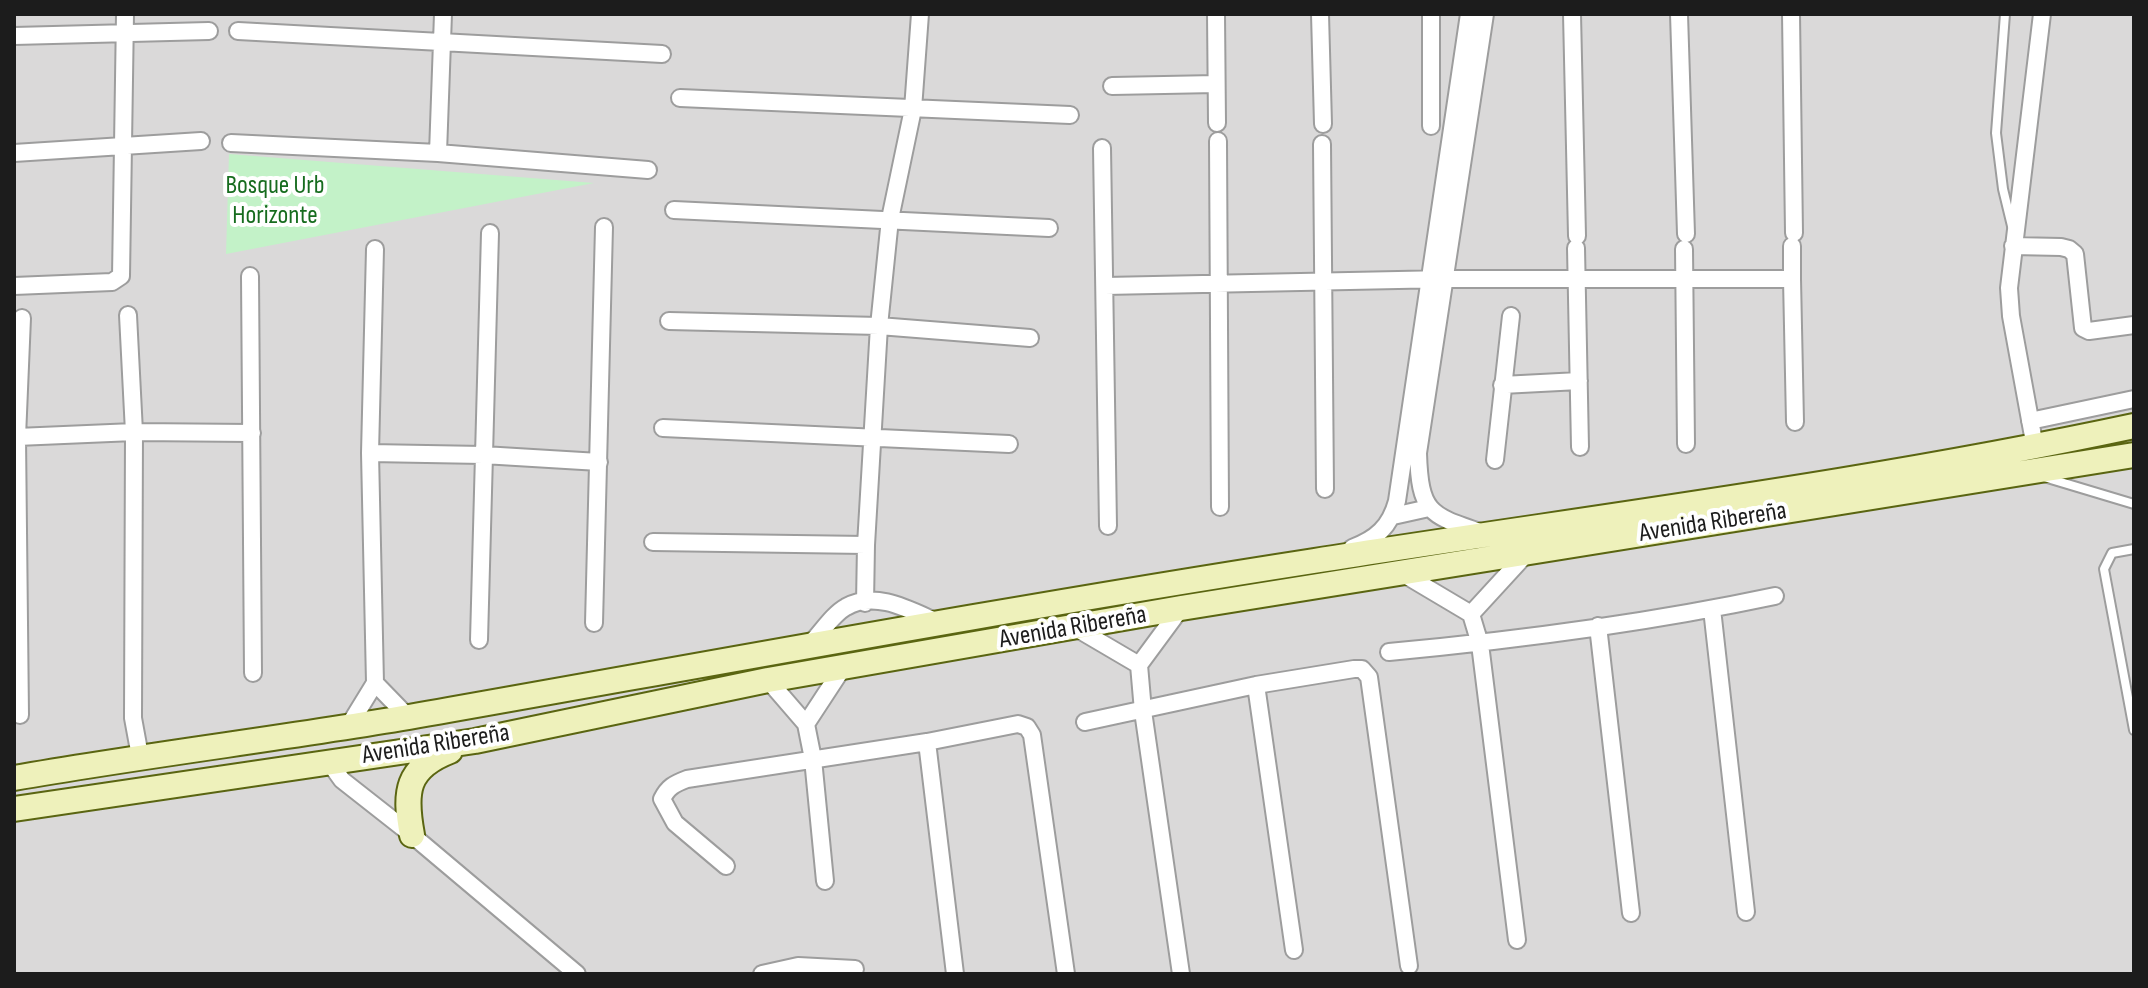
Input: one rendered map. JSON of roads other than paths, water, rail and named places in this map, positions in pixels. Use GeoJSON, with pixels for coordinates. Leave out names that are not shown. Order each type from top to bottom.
{"type":"FeatureCollection","features":[{"type":"Feature","properties":{"kind":"street"},"geometry":{"type":"LineString","coordinates":[[14,286],[112,282],[121,276],[125,14]]}},
{"type":"Feature","properties":{"kind":"street"},"geometry":{"type":"LineString","coordinates":[[438,153],[443,14]]}},
{"type":"Feature","properties":{"kind":"street"},"geometry":{"type":"LineString","coordinates":[[865,603],[879,326],[890,219],[913,109],[920,14]]}},
{"type":"Feature","properties":{"kind":"street"},"geometry":{"type":"LineString","coordinates":[[1216,14],[1217,123]]}},
{"type":"Feature","properties":{"kind":"street"},"geometry":{"type":"LineString","coordinates":[[1320,14],[1323,124]]}},
{"type":"Feature","properties":{"kind":"street"},"geometry":{"type":"LineString","coordinates":[[1431,14],[1431,126]]}},
{"type":"Feature","properties":{"kind":"street"},"geometry":{"type":"LineString","coordinates":[[1469,14],[1418,453],[1419,478],[1429,508],[1440,518],[1493,536]]}},
{"type":"Feature","properties":{"kind":"street"},"geometry":{"type":"LineString","coordinates":[[1318,560],[1368,542],[1381,533],[1393,516],[1485,14]]}},
{"type":"Feature","properties":{"kind":"street"},"geometry":{"type":"LineString","coordinates":[[1572,14],[1580,447]]}},
{"type":"Feature","properties":{"kind":"street"},"geometry":{"type":"LineString","coordinates":[[1679,14],[1686,444]]}},
{"type":"Feature","properties":{"kind":"street"},"geometry":{"type":"LineString","coordinates":[[1791,14],[1795,422]]}},
{"type":"Feature","properties":{"kind":"street"},"geometry":{"type":"LineString","coordinates":[[2035,447],[2011,316],[2009,288],[2042,14]]}},
{"type":"Feature","properties":{"kind":"street"},"geometry":{"type":"LineString","coordinates":[[14,36],[209,31]]}},
{"type":"Feature","properties":{"kind":"street"},"geometry":{"type":"LineString","coordinates":[[238,31],[662,54]]}},
{"type":"Feature","properties":{"kind":"street"},"geometry":{"type":"LineString","coordinates":[[1112,86],[1216,84]]}},
{"type":"Feature","properties":{"kind":"street"},"geometry":{"type":"LineString","coordinates":[[680,98],[1070,115]]}},
{"type":"Feature","properties":{"kind":"street"},"geometry":{"type":"LineString","coordinates":[[14,153],[201,141]]}},
{"type":"Feature","properties":{"kind":"street"},"geometry":{"type":"LineString","coordinates":[[1218,141],[1220,507]]}},
{"type":"Feature","properties":{"kind":"street"},"geometry":{"type":"LineString","coordinates":[[231,143],[438,153],[648,170]]}},
{"type":"Feature","properties":{"kind":"street"},"geometry":{"type":"LineString","coordinates":[[1322,144],[1325,489]]}},
{"type":"Feature","properties":{"kind":"street"},"geometry":{"type":"LineString","coordinates":[[1102,148],[1108,526]]}},
{"type":"Feature","properties":{"kind":"street"},"geometry":{"type":"LineString","coordinates":[[674,210],[1049,228]]}},
{"type":"Feature","properties":{"kind":"street"},"geometry":{"type":"LineString","coordinates":[[594,623],[604,227]]}},
{"type":"Feature","properties":{"kind":"street"},"geometry":{"type":"LineString","coordinates":[[479,640],[490,233]]}},
{"type":"Feature","properties":{"kind":"street"},"geometry":{"type":"LineString","coordinates":[[2013,240],[2061,247],[2075,254],[2083,328],[2089,331],[2134,325]]}},
{"type":"Feature","properties":{"kind":"street"},"geometry":{"type":"LineString","coordinates":[[348,727],[375,683],[370,453],[375,249]]}},
{"type":"Feature","properties":{"kind":"street"},"geometry":{"type":"LineString","coordinates":[[250,276],[253,673]]}},
{"type":"Feature","properties":{"kind":"street"},"geometry":{"type":"LineString","coordinates":[[1105,286],[1438,279],[1792,279]]}},
{"type":"Feature","properties":{"kind":"street"},"geometry":{"type":"LineString","coordinates":[[128,315],[134,432],[133,718],[140,756]]}},
{"type":"Feature","properties":{"kind":"street"},"geometry":{"type":"LineString","coordinates":[[1495,460],[1511,316]]}},
{"type":"Feature","properties":{"kind":"street"},"geometry":{"type":"LineString","coordinates":[[20,715],[17,437],[22,318]]}},
{"type":"Feature","properties":{"kind":"street"},"geometry":{"type":"LineString","coordinates":[[669,321],[879,326],[1030,338]]}},
{"type":"Feature","properties":{"kind":"street"},"geometry":{"type":"LineString","coordinates":[[1502,385],[1579,381]]}},
{"type":"Feature","properties":{"kind":"street"},"geometry":{"type":"LineString","coordinates":[[2030,421],[2134,399]]}},
{"type":"Feature","properties":{"kind":"street","name":"Avenida Ribereña"},"geometry":{"type":"LineString","coordinates":[[14,778],[140,756],[408,717],[937,622],[1318,560],[1493,536],[2035,447],[2134,426]]}},
{"type":"Feature","properties":{"kind":"street"},"geometry":{"type":"LineString","coordinates":[[663,428],[1009,444]]}},
{"type":"Feature","properties":{"kind":"street"},"geometry":{"type":"LineString","coordinates":[[17,437],[134,432],[252,433]]}},
{"type":"Feature","properties":{"kind":"street"},"geometry":{"type":"LineString","coordinates":[[370,453],[483,455],[599,462]]}},
{"type":"Feature","properties":{"kind":"street","name":"Avenida Ribereña"},"geometry":{"type":"LineString","coordinates":[[14,809],[475,741],[768,680],[1181,608],[2134,455]]}},
{"type":"Feature","properties":{"kind":"street"},"geometry":{"type":"LineString","coordinates":[[1393,516],[1429,508]]}},
{"type":"Feature","properties":{"kind":"street"},"geometry":{"type":"LineString","coordinates":[[653,542],[866,545]]}},
{"type":"Feature","properties":{"kind":"street"},"geometry":{"type":"LineString","coordinates":[[1471,614],[1527,553]]}},
{"type":"Feature","properties":{"kind":"street"},"geometry":{"type":"LineString","coordinates":[[1402,573],[1471,614],[1480,644],[1517,940]]}},
{"type":"Feature","properties":{"kind":"street"},"geometry":{"type":"LineString","coordinates":[[1389,652],[1480,644],[1712,609],[1775,596]]}},
{"type":"Feature","properties":{"kind":"street"},"geometry":{"type":"LineString","coordinates":[[810,644],[846,607],[865,603],[883,601],[899,604],[937,622]]}},
{"type":"Feature","properties":{"kind":"street"},"geometry":{"type":"LineString","coordinates":[[1181,608],[1139,665],[1181,974]]}},
{"type":"Feature","properties":{"kind":"street"},"geometry":{"type":"LineString","coordinates":[[1712,609],[1746,912]]}},
{"type":"Feature","properties":{"kind":"street"},"geometry":{"type":"LineString","coordinates":[[1598,626],[1631,913]]}},
{"type":"Feature","properties":{"kind":"street"},"geometry":{"type":"LineString","coordinates":[[1076,628],[1139,665]]}},
{"type":"Feature","properties":{"kind":"street"},"geometry":{"type":"LineString","coordinates":[[806,724],[842,669]]}},
{"type":"Feature","properties":{"kind":"street"},"geometry":{"type":"LineString","coordinates":[[1085,722],[1256,685],[1362,669],[1369,677],[1409,966]]}},
{"type":"Feature","properties":{"kind":"street"},"geometry":{"type":"LineString","coordinates":[[768,680],[806,724],[813,759],[825,881]]}},
{"type":"Feature","properties":{"kind":"street"},"geometry":{"type":"LineString","coordinates":[[375,683],[408,717]]}},
{"type":"Feature","properties":{"kind":"street"},"geometry":{"type":"LineString","coordinates":[[1256,685],[1294,950]]}},
{"type":"Feature","properties":{"kind":"street"},"geometry":{"type":"LineString","coordinates":[[726,866],[675,823],[662,799],[667,790],[687,779],[927,742],[1018,724],[1027,727],[1032,735],[1066,974]]}},
{"type":"Feature","properties":{"kind":"street"},"geometry":{"type":"LineString","coordinates":[[412,835],[408,795],[415,773],[429,759],[475,741]]}},
{"type":"Feature","properties":{"kind":"street"},"geometry":{"type":"LineString","coordinates":[[927,742],[955,974]]}},
{"type":"Feature","properties":{"kind":"street"},"geometry":{"type":"LineString","coordinates":[[329,762],[342,780],[577,974]]}},
{"type":"Feature","properties":{"kind":"street"},"geometry":{"type":"LineString","coordinates":[[762,974],[798,966],[855,969]]}},
{"type":"Feature","properties":{"kind":"lane"},"geometry":{"type":"LineString","coordinates":[[2005,14],[1996,133],[2013,240]]}},
{"type":"Feature","properties":{"kind":"lane"},"geometry":{"type":"LineString","coordinates":[[2028,473],[2134,504]]}},
{"type":"Feature","properties":{"kind":"lane"},"geometry":{"type":"LineString","coordinates":[[2134,549],[2112,553],[2104,569],[2134,730]]}},
{"type":"Feature","properties":{"kind":"park label","name":"Bosque Urb Horizonte"},"geometry":{"type":"Point","coordinates":[275,201]}}]}
